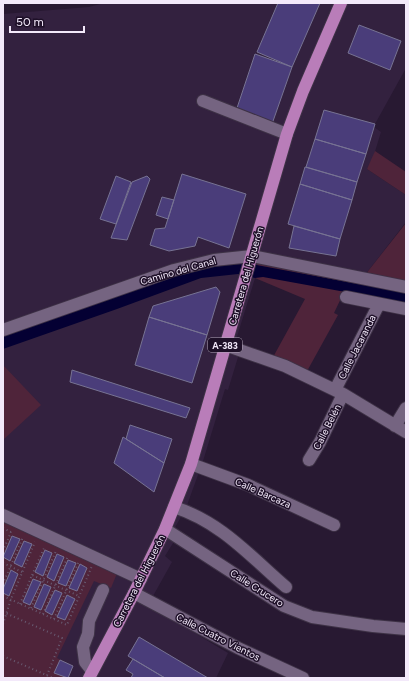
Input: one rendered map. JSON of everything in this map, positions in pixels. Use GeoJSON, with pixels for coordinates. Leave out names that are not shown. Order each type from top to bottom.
{"type":"FeatureCollection","features":[{"type":"Feature","properties":{"kind":"main road","name":"Carretera del Higuerón"},"geometry":{"type":"LineString","coordinates":[[92,676],[165,529],[191,464],[287,134],[303,91],[341,3]]}},
{"type":"Feature","properties":{"kind":"street"},"geometry":{"type":"LineString","coordinates":[[203,101],[287,134]]}},
{"type":"Feature","properties":{"kind":"street","name":"Camino del Canal"},"geometry":{"type":"LineString","coordinates":[[3,330],[174,270],[214,260],[252,256],[406,287]]}},
{"type":"Feature","properties":{"kind":"street"},"geometry":{"type":"LineString","coordinates":[[346,297],[406,309]]}},
{"type":"Feature","properties":{"kind":"street","name":"Calle Jacaranda"},"geometry":{"type":"LineString","coordinates":[[339,392],[379,304]]}},
{"type":"Feature","properties":{"kind":"street"},"geometry":{"type":"LineString","coordinates":[[225,345],[285,366],[339,392],[406,432]]}},
{"type":"Feature","properties":{"kind":"street","name":"Calle Belén"},"geometry":{"type":"LineString","coordinates":[[309,460],[320,442],[339,392]]}},
{"type":"Feature","properties":{"kind":"street"},"geometry":{"type":"LineString","coordinates":[[395,426],[406,408]]}},
{"type":"Feature","properties":{"kind":"street","name":"Calle Barcaza"},"geometry":{"type":"LineString","coordinates":[[191,464],[248,485],[334,526]]}},
{"type":"Feature","properties":{"kind":"street"},"geometry":{"type":"LineString","coordinates":[[174,507],[209,522],[227,535],[286,587]]}},
{"type":"Feature","properties":{"kind":"street"},"geometry":{"type":"LineString","coordinates":[[3,515],[141,579]]}},
{"type":"Feature","properties":{"kind":"street","name":"Calle Crucero"},"geometry":{"type":"LineString","coordinates":[[165,529],[284,606],[312,617],[373,626],[406,629]]}},
{"type":"Feature","properties":{"kind":"street"},"geometry":{"type":"LineString","coordinates":[[92,676],[85,662],[83,647],[88,634],[89,621],[103,590]]}},
{"type":"Feature","properties":{"kind":"street","name":"Calle Cuatro Vientos"},"geometry":{"type":"LineString","coordinates":[[134,593],[238,648],[303,678]]}},
{"type":"Feature","properties":{"kind":"path"},"geometry":{"type":"LineString","coordinates":[[3,551],[11,532]]}},
{"type":"Feature","properties":{"kind":"path"},"geometry":{"type":"LineString","coordinates":[[3,584],[23,537]]}},
{"type":"Feature","properties":{"kind":"path"},"geometry":{"type":"LineString","coordinates":[[3,596],[11,599],[20,604],[31,608],[67,625],[92,566],[35,542],[11,599],[3,624]]}},
{"type":"Feature","properties":{"kind":"path"},"geometry":{"type":"LineString","coordinates":[[20,604],[45,546]]}},
{"type":"Feature","properties":{"kind":"path"},"geometry":{"type":"LineString","coordinates":[[31,608],[56,551]]}},
{"type":"Feature","properties":{"kind":"path"},"geometry":{"type":"LineString","coordinates":[[43,614],[68,556]]}},
{"type":"Feature","properties":{"kind":"path"},"geometry":{"type":"LineString","coordinates":[[54,619],[79,560]]}},
{"type":"Feature","properties":{"kind":"path"},"geometry":{"type":"LineString","coordinates":[[3,563],[22,572]]}},
{"type":"Feature","properties":{"kind":"path"},"geometry":{"type":"LineString","coordinates":[[32,576],[79,596]]}},
{"type":"Feature","properties":{"kind":"path"},"geometry":{"type":"LineString","coordinates":[[3,612],[62,638],[46,677]]}},
{"type":"Feature","properties":{"kind":"path"},"geometry":{"type":"LineString","coordinates":[[3,656],[46,677],[53,678]]}},
{"type":"Feature","properties":{"kind":"shaded area"},"geometry":{"type":"Polygon","coordinates":[[[104,3],[406,3],[406,68],[375,124],[374,127],[381,132],[373,158],[367,169],[406,195],[406,222],[365,275],[273,266],[260,262],[236,340],[242,344],[228,390],[225,389],[203,461],[186,508],[173,531],[178,535],[165,556],[172,562],[148,605],[228,653],[216,678],[3,678],[3,440],[6,436],[9,373],[3,365],[3,14],[89,7],[104,3]]]}},
{"type":"Feature","properties":{"kind":"shaded area"},"geometry":{"type":"Polygon","coordinates":[[[375,151],[406,172],[406,195],[367,169],[375,151]]]}},
{"type":"Feature","properties":{"kind":"shaded area"},"geometry":{"type":"Polygon","coordinates":[[[406,223],[406,283],[365,275],[406,223]]]}},
{"type":"Feature","properties":{"kind":"shaded area"},"geometry":{"type":"Polygon","coordinates":[[[241,262],[406,293],[406,303],[263,277],[255,278],[238,274],[201,278],[3,349],[3,334],[183,270],[241,262]]]}},
{"type":"Feature","properties":{"kind":"shaded area"},"geometry":{"type":"Polygon","coordinates":[[[258,262],[267,265],[406,290],[406,303],[344,292],[334,313],[338,315],[306,373],[272,359],[305,299],[255,278],[258,262]]]}},
{"type":"Feature","properties":{"kind":"shaded area"},"geometry":{"type":"Polygon","coordinates":[[[3,365],[41,405],[3,440],[3,365]]]}},
{"type":"Feature","properties":{"kind":"shaded area"},"geometry":{"type":"Polygon","coordinates":[[[3,520],[118,571],[111,588],[94,581],[57,658],[73,666],[68,678],[3,678],[3,520]]]}},
{"type":"Feature","properties":{"kind":"building"},"geometry":{"type":"Polygon","coordinates":[[[278,3],[320,3],[292,67],[257,52],[278,3]]]}},
{"type":"Feature","properties":{"kind":"building"},"geometry":{"type":"Polygon","coordinates":[[[359,25],[401,41],[390,70],[348,53],[359,25]]]}},
{"type":"Feature","properties":{"kind":"building"},"geometry":{"type":"Polygon","coordinates":[[[255,54],[292,67],[272,124],[236,111],[255,54]]]}},
{"type":"Feature","properties":{"kind":"building"},"geometry":{"type":"Polygon","coordinates":[[[324,110],[375,124],[366,154],[315,139],[324,110]]]}},
{"type":"Feature","properties":{"kind":"building"},"geometry":{"type":"Polygon","coordinates":[[[315,139],[366,154],[357,182],[306,167],[315,139]]]}},
{"type":"Feature","properties":{"kind":"building"},"geometry":{"type":"Polygon","coordinates":[[[305,167],[357,182],[352,200],[300,184],[305,167]]]}},
{"type":"Feature","properties":{"kind":"building"},"geometry":{"type":"Polygon","coordinates":[[[182,174],[246,194],[229,248],[198,237],[195,246],[169,251],[150,245],[155,229],[165,228],[182,174]]]}},
{"type":"Feature","properties":{"kind":"building"},"geometry":{"type":"Polygon","coordinates":[[[116,176],[131,182],[116,224],[100,219],[116,176]]]}},
{"type":"Feature","properties":{"kind":"building"},"geometry":{"type":"Polygon","coordinates":[[[147,176],[150,179],[127,240],[111,238],[132,182],[147,176]]]}},
{"type":"Feature","properties":{"kind":"building"},"geometry":{"type":"Polygon","coordinates":[[[300,184],[352,200],[340,239],[288,224],[300,184]]]}},
{"type":"Feature","properties":{"kind":"building"},"geometry":{"type":"Polygon","coordinates":[[[162,197],[174,200],[168,219],[156,215],[162,197]]]}},
{"type":"Feature","properties":{"kind":"building"},"geometry":{"type":"Polygon","coordinates":[[[294,226],[340,239],[336,256],[289,248],[294,226]]]}},
{"type":"Feature","properties":{"kind":"building"},"geometry":{"type":"Polygon","coordinates":[[[216,287],[220,292],[207,335],[149,317],[153,306],[216,287]]]}},
{"type":"Feature","properties":{"kind":"building"},"geometry":{"type":"Polygon","coordinates":[[[149,317],[207,335],[192,383],[135,365],[149,317]]]}},
{"type":"Feature","properties":{"kind":"building"},"geometry":{"type":"Polygon","coordinates":[[[72,370],[190,408],[186,418],[70,382],[72,370]]]}},
{"type":"Feature","properties":{"kind":"building"},"geometry":{"type":"Polygon","coordinates":[[[130,425],[172,439],[164,463],[126,439],[130,425]]]}},
{"type":"Feature","properties":{"kind":"building"},"geometry":{"type":"Polygon","coordinates":[[[123,437],[164,463],[154,492],[114,463],[123,437]]]}},
{"type":"Feature","properties":{"kind":"building"},"geometry":{"type":"Polygon","coordinates":[[[12,536],[20,539],[10,561],[3,557],[12,536]]]}},
{"type":"Feature","properties":{"kind":"building"},"geometry":{"type":"Polygon","coordinates":[[[24,541],[32,544],[22,567],[14,563],[24,541]]]}},
{"type":"Feature","properties":{"kind":"building"},"geometry":{"type":"Polygon","coordinates":[[[45,550],[52,553],[43,576],[35,572],[45,550]]]}},
{"type":"Feature","properties":{"kind":"building"},"geometry":{"type":"Polygon","coordinates":[[[57,554],[64,557],[54,581],[47,577],[57,554]]]}},
{"type":"Feature","properties":{"kind":"building"},"geometry":{"type":"Polygon","coordinates":[[[68,560],[76,563],[66,586],[58,583],[68,560]]]}},
{"type":"Feature","properties":{"kind":"building"},"geometry":{"type":"Polygon","coordinates":[[[80,564],[87,568],[77,591],[69,588],[80,564]]]}},
{"type":"Feature","properties":{"kind":"building"},"geometry":{"type":"Polygon","coordinates":[[[11,570],[18,574],[9,596],[3,593],[3,589],[11,570]]]}},
{"type":"Feature","properties":{"kind":"building"},"geometry":{"type":"Polygon","coordinates":[[[33,579],[41,582],[30,605],[23,602],[33,579]]]}},
{"type":"Feature","properties":{"kind":"building"},"geometry":{"type":"Polygon","coordinates":[[[44,584],[51,587],[41,610],[34,607],[44,584]]]}},
{"type":"Feature","properties":{"kind":"building"},"geometry":{"type":"Polygon","coordinates":[[[55,590],[62,593],[52,615],[45,611],[55,590]]]}},
{"type":"Feature","properties":{"kind":"building"},"geometry":{"type":"Polygon","coordinates":[[[67,595],[75,599],[65,620],[57,617],[67,595]]]}},
{"type":"Feature","properties":{"kind":"building"},"geometry":{"type":"Polygon","coordinates":[[[139,637],[208,678],[165,678],[128,656],[139,637]]]}},
{"type":"Feature","properties":{"kind":"building"},"geometry":{"type":"Polygon","coordinates":[[[133,659],[165,678],[131,678],[133,674],[126,670],[133,659]]]}},
{"type":"Feature","properties":{"kind":"building"},"geometry":{"type":"Polygon","coordinates":[[[60,660],[73,666],[68,678],[54,673],[60,660]]]}}]}
